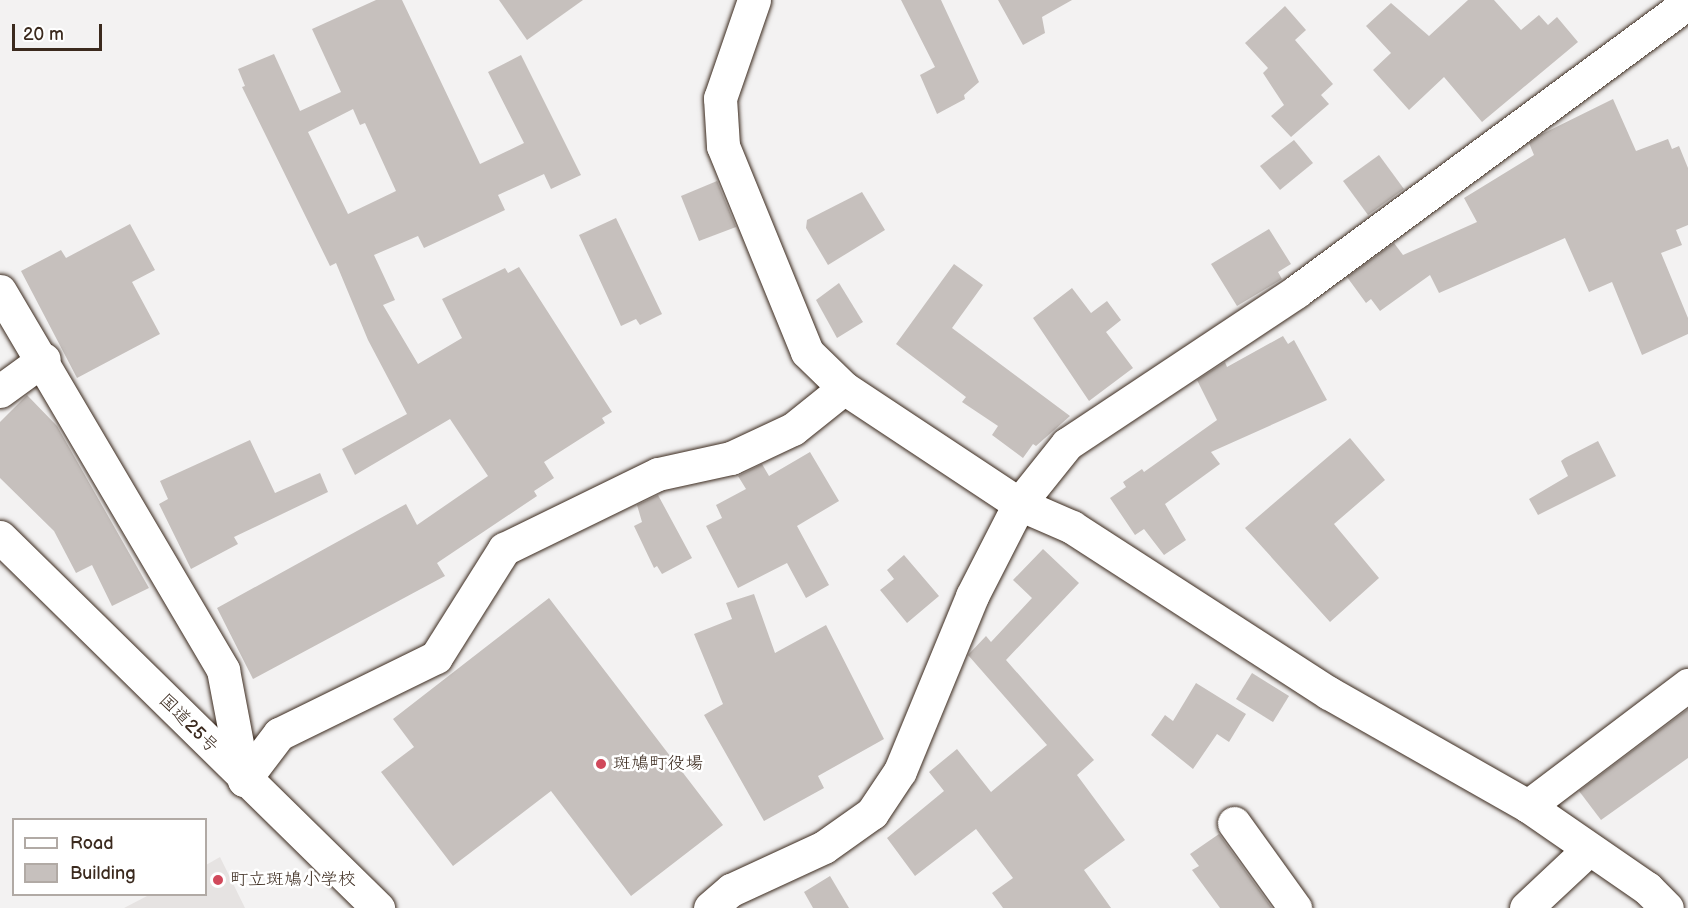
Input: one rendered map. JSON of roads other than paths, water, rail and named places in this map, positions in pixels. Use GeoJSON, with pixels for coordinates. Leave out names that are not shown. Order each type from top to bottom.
{"type":"FeatureCollection","features":[{"type":"Feature","properties":{"kind":"main road"},"geometry":{"type":"LineString","coordinates":[[754,0],[720,98],[723,146],[807,352],[844,388],[1019,504],[1072,528],[1329,693],[1528,806],[1588,850],[1647,888],[1667,908]]}},
{"type":"Feature","properties":{"kind":"main road"},"geometry":{"type":"LineString","coordinates":[[710,908],[731,890],[824,847],[872,813],[900,771],[972,596],[1019,504],[1067,444],[1297,291],[1688,3]]}},
{"type":"Feature","properties":{"kind":"main road"},"geometry":{"type":"LineString","coordinates":[[0,291],[44,359],[223,670],[244,780]]}},
{"type":"Feature","properties":{"kind":"main road"},"geometry":{"type":"LineString","coordinates":[[0,391],[44,359]]}},
{"type":"Feature","properties":{"kind":"main road"},"geometry":{"type":"LineString","coordinates":[[244,780],[279,734],[436,657],[504,549],[658,474],[731,458],[793,429],[844,388]]}},
{"type":"Feature","properties":{"kind":"main road","name":"国道25号"},"geometry":{"type":"LineString","coordinates":[[0,537],[244,780],[378,908]]}},
{"type":"Feature","properties":{"kind":"main road"},"geometry":{"type":"LineString","coordinates":[[1528,806],[1688,685]]}},
{"type":"Feature","properties":{"kind":"main road"},"geometry":{"type":"LineString","coordinates":[[1234,823],[1295,908]]}},
{"type":"Feature","properties":{"kind":"main road"},"geometry":{"type":"LineString","coordinates":[[1526,908],[1588,850]]}},
{"type":"Feature","properties":{"kind":"place","name":"斑鳩町役場"},"geometry":{"type":"Point","coordinates":[601,764]}},
{"type":"Feature","properties":{"kind":"place","name":"町立斑鳩小学校"},"geometry":{"type":"Point","coordinates":[218,880]}}]}
